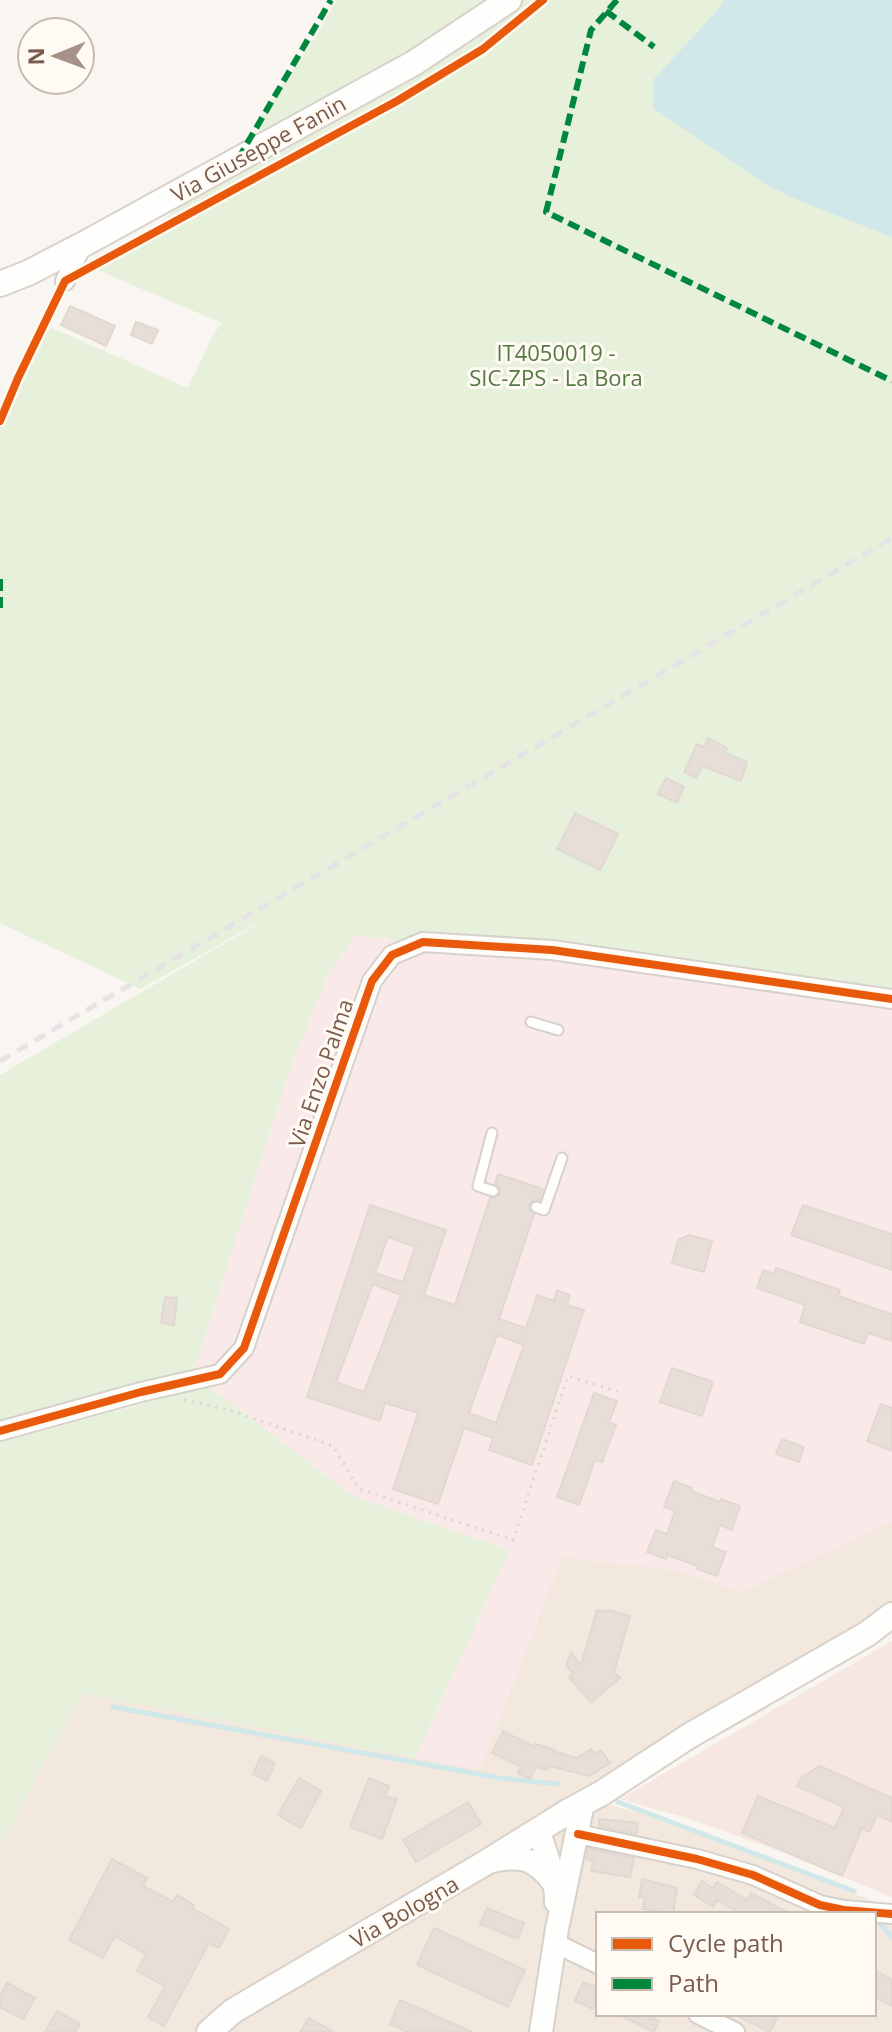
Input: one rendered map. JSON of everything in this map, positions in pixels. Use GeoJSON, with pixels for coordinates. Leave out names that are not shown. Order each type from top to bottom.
{"type":"FeatureCollection","features":[{"type":"Feature","properties":{"kind":"main road","name":"Via Giuseppe Fanin"},"geometry":{"type":"LineString","coordinates":[[0,284],[82,245],[414,63],[509,0]]}},
{"type":"Feature","properties":{"kind":"main road","name":"Via Bologna"},"geometry":{"type":"LineString","coordinates":[[209,2032],[233,2011],[487,1862],[710,1724],[867,1634],[892,1615]]}},
{"type":"Feature","properties":{"kind":"main road","name":"Via Bologna"},"geometry":{"type":"LineString","coordinates":[[592,1798],[641,1781],[671,1765],[841,1667],[892,1632]]}},
{"type":"Feature","properties":{"kind":"street"},"geometry":{"type":"LineString","coordinates":[[65,281],[82,245]]}},
{"type":"Feature","properties":{"kind":"street","name":"Via Enzo Palma"},"geometry":{"type":"LineString","coordinates":[[0,1431],[220,1374],[244,1348],[372,981],[392,955],[423,942],[552,950],[892,999]]}},
{"type":"Feature","properties":{"kind":"street"},"geometry":{"type":"LineString","coordinates":[[710,1724],[725,1726],[757,1709],[766,1710]]}},
{"type":"Feature","properties":{"kind":"street"},"geometry":{"type":"LineString","coordinates":[[645,1765],[671,1765]]}},
{"type":"Feature","properties":{"kind":"street"},"geometry":{"type":"LineString","coordinates":[[541,2032],[575,1844],[592,1798]]}},
{"type":"Feature","properties":{"kind":"street"},"geometry":{"type":"LineString","coordinates":[[544,1826],[575,1844],[697,1859],[753,1875],[820,1905],[868,1912]]}},
{"type":"Feature","properties":{"kind":"street"},"geometry":{"type":"LineString","coordinates":[[544,1826],[556,1886],[556,1936]]}},
{"type":"Feature","properties":{"kind":"street"},"geometry":{"type":"LineString","coordinates":[[487,1862],[527,1859],[544,1870],[556,1886]]}},
{"type":"Feature","properties":{"kind":"street"},"geometry":{"type":"LineString","coordinates":[[556,1936],[596,1963]]}},
{"type":"Feature","properties":{"kind":"street"},"geometry":{"type":"LineString","coordinates":[[702,2016],[735,2032]]}},
{"type":"Feature","properties":{"kind":"lane"},"geometry":{"type":"LineString","coordinates":[[531,1022],[558,1030]]}},
{"type":"Feature","properties":{"kind":"lane"},"geometry":{"type":"LineString","coordinates":[[492,1133],[478,1186],[493,1191]]}},
{"type":"Feature","properties":{"kind":"lane"},"geometry":{"type":"LineString","coordinates":[[536,1207],[544,1210],[562,1158]]}},
{"type":"Feature","properties":{"kind":"path"},"geometry":{"type":"LineString","coordinates":[[176,1398],[229,1410],[333,1446],[359,1489],[513,1540],[568,1376],[620,1392]]}},
{"type":"Feature","properties":{"kind":"shaded area"},"geometry":{"type":"Polygon","coordinates":[[[356,935],[892,999],[892,1521],[741,1592],[677,1570],[562,1557],[480,1769],[415,1758],[510,1550],[353,1496],[209,1386],[194,1371],[291,1066],[328,974],[356,935]]]}},
{"type":"Feature","properties":{"kind":"shaded area"},"geometry":{"type":"Polygon","coordinates":[[[892,1521],[892,1622],[780,1691],[766,1710],[593,1800],[655,1817],[746,1849],[892,1909],[892,2032],[0,2032],[0,1846],[81,1693],[480,1769],[562,1557],[677,1570],[741,1592],[892,1521]]]}},
{"type":"Feature","properties":{"kind":"shaded area"},"geometry":{"type":"Polygon","coordinates":[[[892,1641],[892,1897],[774,1849],[620,1799],[892,1641]]]}},
{"type":"Feature","properties":{"kind":"green space","name":"IT4050019 - SIC-ZPS - La Bora"},"geometry":{"type":"Polygon","coordinates":[[[337,0],[892,0],[892,999],[356,935],[328,974],[291,1066],[194,1371],[0,1421],[0,1075],[290,905],[140,989],[0,923],[0,428],[45,325],[188,388],[213,335],[222,323],[90,267],[160,230],[156,227],[260,134],[255,125],[317,35],[337,0]]]}},
{"type":"Feature","properties":{"kind":"green space"},"geometry":{"type":"Polygon","coordinates":[[[209,1386],[353,1496],[510,1550],[415,1758],[82,1693],[0,1846],[0,1442],[209,1386]]]}},
{"type":"Feature","properties":{"kind":"water"},"geometry":{"type":"Polygon","coordinates":[[[724,0],[892,0],[892,237],[765,184],[653,108],[654,79],[724,0]]]}},
{"type":"Feature","properties":{"kind":"building"},"geometry":{"type":"Polygon","coordinates":[[[70,306],[115,326],[106,346],[61,325],[70,306]]]}},
{"type":"Feature","properties":{"kind":"building"},"geometry":{"type":"Polygon","coordinates":[[[136,322],[158,330],[152,344],[131,335],[136,322]]]}},
{"type":"Feature","properties":{"kind":"building"},"geometry":{"type":"Polygon","coordinates":[[[708,738],[727,748],[725,753],[747,762],[741,781],[702,766],[696,778],[684,772],[697,744],[704,747],[708,738]]]}},
{"type":"Feature","properties":{"kind":"building"},"geometry":{"type":"Polygon","coordinates":[[[666,778],[684,787],[677,803],[658,794],[666,778]]]}},
{"type":"Feature","properties":{"kind":"building"},"geometry":{"type":"Polygon","coordinates":[[[575,813],[618,834],[600,870],[557,849],[575,813]]]}},
{"type":"Feature","properties":{"kind":"building"},"geometry":{"type":"Polygon","coordinates":[[[498,1174],[543,1189],[539,1200],[529,1205],[534,1214],[499,1319],[526,1328],[537,1295],[554,1301],[557,1290],[570,1295],[567,1305],[584,1310],[532,1465],[489,1450],[493,1438],[464,1428],[438,1504],[393,1489],[418,1413],[385,1403],[380,1421],[307,1397],[370,1205],[446,1230],[424,1295],[455,1305],[490,1198],[500,1194],[495,1184],[498,1174]],[[388,1237],[375,1273],[403,1282],[415,1247],[388,1237]],[[373,1284],[336,1382],[364,1392],[401,1295],[373,1284]],[[497,1335],[469,1413],[496,1423],[524,1345],[497,1335]]]}},
{"type":"Feature","properties":{"kind":"building"},"geometry":{"type":"Polygon","coordinates":[[[803,1205],[892,1234],[892,1270],[791,1235],[803,1205]]]}},
{"type":"Feature","properties":{"kind":"building"},"geometry":{"type":"Polygon","coordinates":[[[689,1235],[712,1241],[704,1272],[672,1263],[678,1240],[689,1235]]]}},
{"type":"Feature","properties":{"kind":"building"},"geometry":{"type":"Polygon","coordinates":[[[776,1268],[840,1290],[838,1296],[892,1314],[892,1341],[868,1333],[864,1344],[800,1322],[805,1305],[757,1288],[763,1270],[774,1274],[776,1268]]]}},
{"type":"Feature","properties":{"kind":"building"},"geometry":{"type":"Polygon","coordinates":[[[165,1297],[177,1298],[174,1325],[161,1323],[165,1297]]]}},
{"type":"Feature","properties":{"kind":"building"},"geometry":{"type":"Polygon","coordinates":[[[672,1368],[713,1382],[702,1416],[660,1402],[672,1368]]]}},
{"type":"Feature","properties":{"kind":"building"},"geometry":{"type":"Polygon","coordinates":[[[594,1393],[617,1401],[609,1422],[616,1425],[602,1462],[595,1460],[579,1505],[557,1497],[594,1393]]]}},
{"type":"Feature","properties":{"kind":"building"},"geometry":{"type":"Polygon","coordinates":[[[881,1404],[892,1408],[892,1451],[867,1441],[881,1404]]]}},
{"type":"Feature","properties":{"kind":"building"},"geometry":{"type":"Polygon","coordinates":[[[782,1439],[804,1447],[799,1462],[776,1454],[782,1439]]]}},
{"type":"Feature","properties":{"kind":"building"},"geometry":{"type":"Polygon","coordinates":[[[674,1481],[720,1502],[721,1499],[740,1506],[732,1530],[720,1525],[712,1547],[726,1552],[717,1576],[667,1555],[666,1559],[647,1552],[656,1530],[667,1534],[675,1511],[664,1507],[674,1481]]]}},
{"type":"Feature","properties":{"kind":"building"},"geometry":{"type":"Polygon","coordinates":[[[597,1610],[630,1616],[614,1672],[620,1678],[591,1702],[569,1677],[573,1673],[566,1665],[571,1652],[581,1665],[597,1610]]]}},
{"type":"Feature","properties":{"kind":"building"},"geometry":{"type":"Polygon","coordinates":[[[503,1731],[535,1747],[536,1744],[577,1758],[591,1749],[594,1754],[601,1750],[610,1763],[589,1776],[549,1766],[547,1770],[536,1767],[530,1779],[518,1773],[521,1767],[492,1753],[503,1731]]]}},
{"type":"Feature","properties":{"kind":"building"},"geometry":{"type":"Polygon","coordinates":[[[261,1756],[275,1763],[267,1781],[253,1774],[261,1756]]]}},
{"type":"Feature","properties":{"kind":"building"},"geometry":{"type":"Polygon","coordinates":[[[820,1766],[892,1798],[892,1822],[877,1815],[869,1832],[862,1828],[842,1876],[742,1833],[758,1796],[835,1828],[844,1807],[797,1786],[801,1778],[820,1766]]]}},
{"type":"Feature","properties":{"kind":"building"},"geometry":{"type":"Polygon","coordinates":[[[299,1778],[321,1791],[301,1828],[278,1815],[299,1778]]]}},
{"type":"Feature","properties":{"kind":"building"},"geometry":{"type":"Polygon","coordinates":[[[369,1778],[389,1786],[385,1796],[397,1799],[382,1839],[350,1827],[369,1778]]]}},
{"type":"Feature","properties":{"kind":"building"},"geometry":{"type":"Polygon","coordinates":[[[468,1802],[481,1824],[416,1862],[403,1840],[468,1802]]]}},
{"type":"Feature","properties":{"kind":"building"},"geometry":{"type":"Polygon","coordinates":[[[599,1819],[638,1823],[637,1834],[599,1826],[599,1819]]]}},
{"type":"Feature","properties":{"kind":"building"},"geometry":{"type":"Polygon","coordinates":[[[588,1848],[634,1858],[630,1877],[591,1871],[593,1861],[586,1859],[588,1848]]]}},
{"type":"Feature","properties":{"kind":"building"},"geometry":{"type":"Polygon","coordinates":[[[112,1859],[147,1878],[143,1886],[173,1902],[177,1895],[194,1905],[192,1908],[229,1929],[219,1948],[209,1943],[164,2026],[148,2017],[165,1986],[137,1971],[146,1954],[115,1936],[103,1958],[69,1940],[112,1859]]]}},
{"type":"Feature","properties":{"kind":"building"},"geometry":{"type":"Polygon","coordinates":[[[642,1879],[677,1888],[673,1912],[643,1909],[645,1898],[639,1897],[642,1879]]]}},
{"type":"Feature","properties":{"kind":"building"},"geometry":{"type":"Polygon","coordinates":[[[702,1881],[713,1888],[717,1882],[747,1900],[751,1893],[787,1912],[737,1912],[717,1900],[713,1907],[694,1895],[702,1881]]]}},
{"type":"Feature","properties":{"kind":"building"},"geometry":{"type":"Polygon","coordinates":[[[487,1908],[524,1923],[518,1939],[480,1924],[487,1908]]]}},
{"type":"Feature","properties":{"kind":"building"},"geometry":{"type":"Polygon","coordinates":[[[434,1928],[525,1970],[508,2007],[417,1965],[434,1928]]]}},
{"type":"Feature","properties":{"kind":"building"},"geometry":{"type":"Polygon","coordinates":[[[876,1971],[892,1980],[892,2006],[876,1998],[876,1971]]]}},
{"type":"Feature","properties":{"kind":"building"},"geometry":{"type":"Polygon","coordinates":[[[583,1982],[596,1987],[593,2009],[575,2001],[583,1982]]]}},
{"type":"Feature","properties":{"kind":"building"},"geometry":{"type":"Polygon","coordinates":[[[7,1983],[35,1998],[23,2019],[0,2007],[0,1996],[7,1983]]]}},
{"type":"Feature","properties":{"kind":"building"},"geometry":{"type":"Polygon","coordinates":[[[400,2000],[472,2032],[407,2032],[390,2024],[400,2000]]]}},
{"type":"Feature","properties":{"kind":"building"},"geometry":{"type":"Polygon","coordinates":[[[57,2011],[80,2024],[75,2032],[45,2032],[57,2011]]]}},
{"type":"Feature","properties":{"kind":"building"},"geometry":{"type":"Polygon","coordinates":[[[622,2016],[648,2016],[659,2021],[654,2032],[622,2016]]]}},
{"type":"Feature","properties":{"kind":"building"},"geometry":{"type":"Polygon","coordinates":[[[738,2016],[778,2016],[770,2032],[738,2016]]]}},
{"type":"Feature","properties":{"kind":"building"},"geometry":{"type":"Polygon","coordinates":[[[309,2018],[333,2032],[300,2032],[309,2018]]]}},
{"type":"Feature","properties":{"kind":"waterway"},"geometry":{"type":"LineString","coordinates":[[113,1707],[499,1778],[558,1784]]}},
{"type":"Feature","properties":{"kind":"waterway"},"geometry":{"type":"LineString","coordinates":[[618,1802],[854,1891]]}},
{"type":"Feature","properties":{"kind":"waterway"},"geometry":{"type":"LineString","coordinates":[[880,1924],[892,1937]]}},
{"type":"Feature","properties":{"kind":"railway"},"geometry":{"type":"LineString","coordinates":[[0,1061],[892,538]]}},
{"type":"Feature","properties":{"kind":"marked path"},"geometry":{"type":"LineString","coordinates":[[238,159],[331,0]]}},
{"type":"Feature","properties":{"kind":"marked path"},"geometry":{"type":"LineString","coordinates":[[617,0],[591,30],[546,212],[892,381]]}},
{"type":"Feature","properties":{"kind":"marked path"},"geometry":{"type":"LineString","coordinates":[[606,11],[654,47]]}},
{"type":"Feature","properties":{"kind":"marked path"},"geometry":{"type":"LineString","coordinates":[[0,579],[0,608]]}},
{"type":"Feature","properties":{"kind":"cycle path"},"geometry":{"type":"LineString","coordinates":[[0,421],[65,281],[397,101],[483,49],[543,0]]}},
{"type":"Feature","properties":{"kind":"cycle path"},"geometry":{"type":"LineString","coordinates":[[0,1431],[220,1374],[244,1348],[372,981],[392,955],[423,942],[552,950],[892,999]]}},
{"type":"Feature","properties":{"kind":"cycle path"},"geometry":{"type":"LineString","coordinates":[[578,1834],[697,1859],[753,1875],[820,1905],[868,1912]]}},
{"type":"Feature","properties":{"kind":"cycle path"},"geometry":{"type":"LineString","coordinates":[[876,1913],[892,1914]]}}]}
